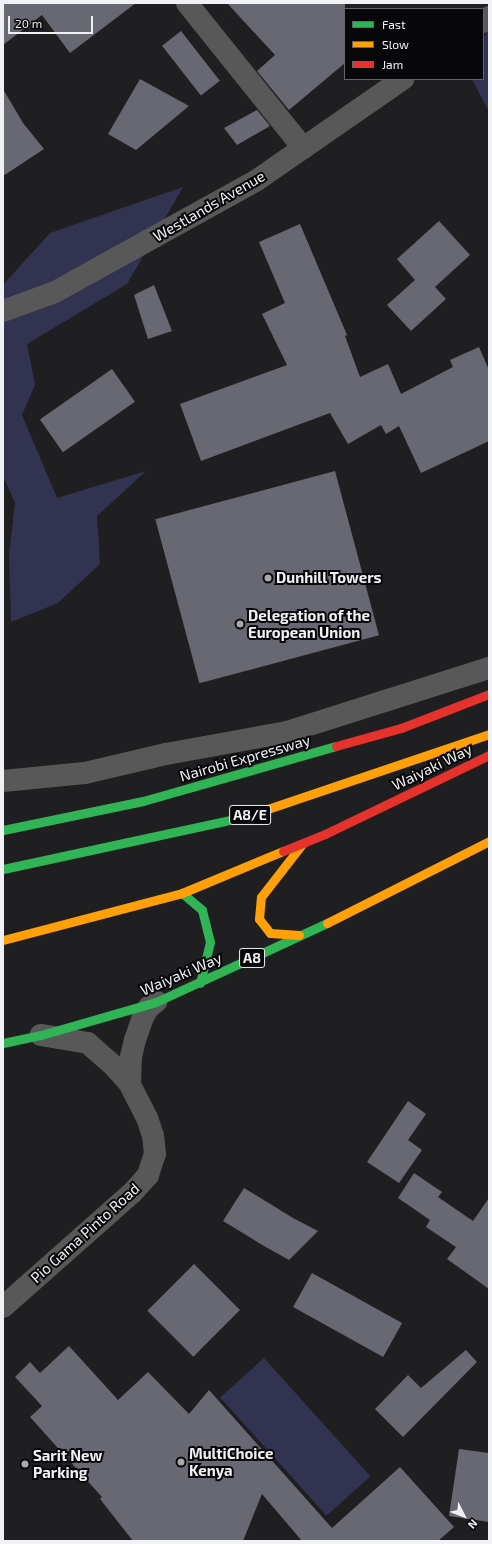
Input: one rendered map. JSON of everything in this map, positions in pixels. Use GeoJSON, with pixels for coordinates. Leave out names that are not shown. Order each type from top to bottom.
{"type":"FeatureCollection","features":[{"type":"Feature","properties":{"kind":"highway","name":"Nairobi Expressway"},"geometry":{"type":"LineString","coordinates":[[3,830],[143,801],[401,728],[489,694]]}},
{"type":"Feature","properties":{"kind":"highway","name":"A8/E"},"geometry":{"type":"LineString","coordinates":[[3,869],[257,814],[489,734]]}},
{"type":"Feature","properties":{"kind":"highway","name":"Waiyaki Way"},"geometry":{"type":"LineString","coordinates":[[3,940],[182,893],[304,842],[489,755]]}},
{"type":"Feature","properties":{"kind":"highway","name":"Waiyaki Way"},"geometry":{"type":"LineString","coordinates":[[3,1043],[42,1035],[156,1002],[303,935],[489,841]]}},
{"type":"Feature","properties":{"kind":"highway"},"geometry":{"type":"LineString","coordinates":[[303,935],[270,933],[259,919],[261,897],[304,842]]}},
{"type":"Feature","properties":{"kind":"highway"},"geometry":{"type":"LineString","coordinates":[[182,893],[202,910],[210,942],[200,983]]}},
{"type":"Feature","properties":{"kind":"street"},"geometry":{"type":"LineString","coordinates":[[187,3],[303,148]]}},
{"type":"Feature","properties":{"kind":"street","name":"Westlands Avenue"},"geometry":{"type":"LineString","coordinates":[[3,311],[55,292],[257,180],[402,80]]}},
{"type":"Feature","properties":{"kind":"street"},"geometry":{"type":"LineString","coordinates":[[3,780],[84,773],[166,754],[287,732],[489,668]]}},
{"type":"Feature","properties":{"kind":"street","name":"Pio Gama Pinto Road"},"geometry":{"type":"LineString","coordinates":[[130,1084],[131,1056],[135,1040],[149,1007],[156,1002]]}},
{"type":"Feature","properties":{"kind":"street","name":"Pio Gama Pinto Road"},"geometry":{"type":"LineString","coordinates":[[3,1307],[132,1193],[148,1174],[155,1154],[153,1136],[130,1084],[102,1054],[88,1043],[42,1035]]}},
{"type":"Feature","properties":{"kind":"shaded area"},"geometry":{"type":"Polygon","coordinates":[[[489,30],[489,112],[473,80],[484,80],[484,37],[489,30]]]}},
{"type":"Feature","properties":{"kind":"shaded area"},"geometry":{"type":"Polygon","coordinates":[[[183,187],[127,284],[27,344],[35,385],[22,415],[57,498],[146,471],[97,516],[100,564],[58,603],[11,622],[9,555],[15,503],[3,476],[3,285],[50,233],[183,187]]]}},
{"type":"Feature","properties":{"kind":"shaded area"},"geometry":{"type":"Polygon","coordinates":[[[264,1358],[370,1476],[327,1516],[220,1397],[264,1358]]]}},
{"type":"Feature","properties":{"kind":"building"},"geometry":{"type":"Polygon","coordinates":[[[3,3],[136,3],[70,53],[42,15],[3,45],[3,3]]]}},
{"type":"Feature","properties":{"kind":"building"},"geometry":{"type":"Polygon","coordinates":[[[227,3],[345,3],[344,64],[289,110],[257,71],[275,55],[227,3]]]}},
{"type":"Feature","properties":{"kind":"building"},"geometry":{"type":"Polygon","coordinates":[[[181,31],[220,81],[201,95],[162,46],[181,31]]]}},
{"type":"Feature","properties":{"kind":"building"},"geometry":{"type":"Polygon","coordinates":[[[140,79],[189,106],[136,150],[108,134],[140,79]]]}},
{"type":"Feature","properties":{"kind":"building"},"geometry":{"type":"Polygon","coordinates":[[[3,89],[23,123],[44,149],[3,176],[3,89]]]}},
{"type":"Feature","properties":{"kind":"building"},"geometry":{"type":"Polygon","coordinates":[[[257,110],[270,126],[237,145],[224,128],[257,110]]]}},
{"type":"Feature","properties":{"kind":"building"},"geometry":{"type":"Polygon","coordinates":[[[439,221],[470,255],[435,287],[446,299],[411,331],[387,305],[415,280],[397,259],[439,221]]]}},
{"type":"Feature","properties":{"kind":"building"},"geometry":{"type":"Polygon","coordinates":[[[300,224],[347,335],[345,336],[360,377],[388,364],[401,394],[453,367],[450,360],[479,347],[489,370],[489,441],[421,473],[399,426],[386,434],[381,425],[348,444],[330,413],[201,461],[180,404],[287,365],[262,314],[285,303],[259,242],[300,224]]]}},
{"type":"Feature","properties":{"kind":"building"},"geometry":{"type":"Polygon","coordinates":[[[154,285],[172,331],[148,339],[134,295],[154,285]]]}},
{"type":"Feature","properties":{"kind":"building"},"geometry":{"type":"Polygon","coordinates":[[[112,369],[135,402],[63,452],[40,419],[112,369]]]}},
{"type":"Feature","properties":{"kind":"building","name":"Dunhill Towers"},"geometry":{"type":"Polygon","coordinates":[[[335,471],[379,635],[199,683],[155,519],[335,471]]]}},
{"type":"Feature","properties":{"kind":"building"},"geometry":{"type":"Polygon","coordinates":[[[408,1101],[426,1114],[408,1140],[422,1150],[399,1183],[367,1162],[408,1101]]]}},
{"type":"Feature","properties":{"kind":"building"},"geometry":{"type":"Polygon","coordinates":[[[414,1173],[442,1192],[438,1197],[473,1221],[489,1198],[489,1289],[447,1259],[456,1247],[426,1227],[430,1220],[398,1198],[414,1173]]]}},
{"type":"Feature","properties":{"kind":"building"},"geometry":{"type":"Polygon","coordinates":[[[244,1188],[293,1218],[318,1231],[289,1260],[264,1246],[223,1221],[244,1188]]]}},
{"type":"Feature","properties":{"kind":"building"},"geometry":{"type":"Polygon","coordinates":[[[194,1264],[240,1310],[193,1357],[147,1311],[194,1264]]]}},
{"type":"Feature","properties":{"kind":"building"},"geometry":{"type":"Polygon","coordinates":[[[312,1273],[402,1323],[383,1357],[293,1307],[312,1273]]]}},
{"type":"Feature","properties":{"kind":"building"},"geometry":{"type":"Polygon","coordinates":[[[69,1346],[118,1400],[148,1372],[189,1414],[209,1390],[332,1528],[400,1467],[454,1527],[438,1541],[302,1541],[262,1494],[243,1541],[133,1541],[100,1499],[102,1497],[30,1417],[42,1406],[15,1377],[30,1362],[40,1373],[69,1346]]]}},
{"type":"Feature","properties":{"kind":"building"},"geometry":{"type":"Polygon","coordinates":[[[466,1350],[477,1362],[403,1437],[375,1409],[408,1375],[421,1388],[466,1350]]]}},
{"type":"Feature","properties":{"kind":"building"},"geometry":{"type":"Polygon","coordinates":[[[459,1449],[489,1453],[489,1522],[449,1516],[459,1449]]]}},
{"type":"Feature","properties":{"kind":"traffic: fast"},"geometry":{"type":"LineString","coordinates":[[3,830],[143,801],[336,746]]}},
{"type":"Feature","properties":{"kind":"traffic: fast"},"geometry":{"type":"LineString","coordinates":[[3,869],[244,817]]}},
{"type":"Feature","properties":{"kind":"traffic: fast"},"geometry":{"type":"LineString","coordinates":[[182,893],[202,910],[210,942],[200,983]]}},
{"type":"Feature","properties":{"kind":"traffic: fast"},"geometry":{"type":"LineString","coordinates":[[3,1043],[41,1035],[156,1002],[327,923]]}},
{"type":"Feature","properties":{"kind":"traffic: slow"},"geometry":{"type":"LineString","coordinates":[[244,817],[489,734]]}},
{"type":"Feature","properties":{"kind":"traffic: slow"},"geometry":{"type":"LineString","coordinates":[[327,923],[489,841]]}},
{"type":"Feature","properties":{"kind":"traffic: slow"},"geometry":{"type":"LineString","coordinates":[[299,935],[270,933],[259,919],[261,897],[303,843]]}},
{"type":"Feature","properties":{"kind":"traffic: slow"},"geometry":{"type":"LineString","coordinates":[[3,940],[182,893],[283,851]]}},
{"type":"Feature","properties":{"kind":"traffic: jam"},"geometry":{"type":"LineString","coordinates":[[336,746],[401,728],[489,694]]}},
{"type":"Feature","properties":{"kind":"traffic: jam"},"geometry":{"type":"LineString","coordinates":[[283,851],[325,834],[489,755]]}},
{"type":"Feature","properties":{"kind":"place","name":"Dunhill Towers"},"geometry":{"type":"Point","coordinates":[268,578]}},
{"type":"Feature","properties":{"kind":"place","name":"Delegation of the European Union"},"geometry":{"type":"Point","coordinates":[240,624]}},
{"type":"Feature","properties":{"kind":"place","name":"MultiChoice Kenya"},"geometry":{"type":"Point","coordinates":[181,1462]}},
{"type":"Feature","properties":{"kind":"place","name":"Sarit New Parking"},"geometry":{"type":"Point","coordinates":[25,1464]}}]}
